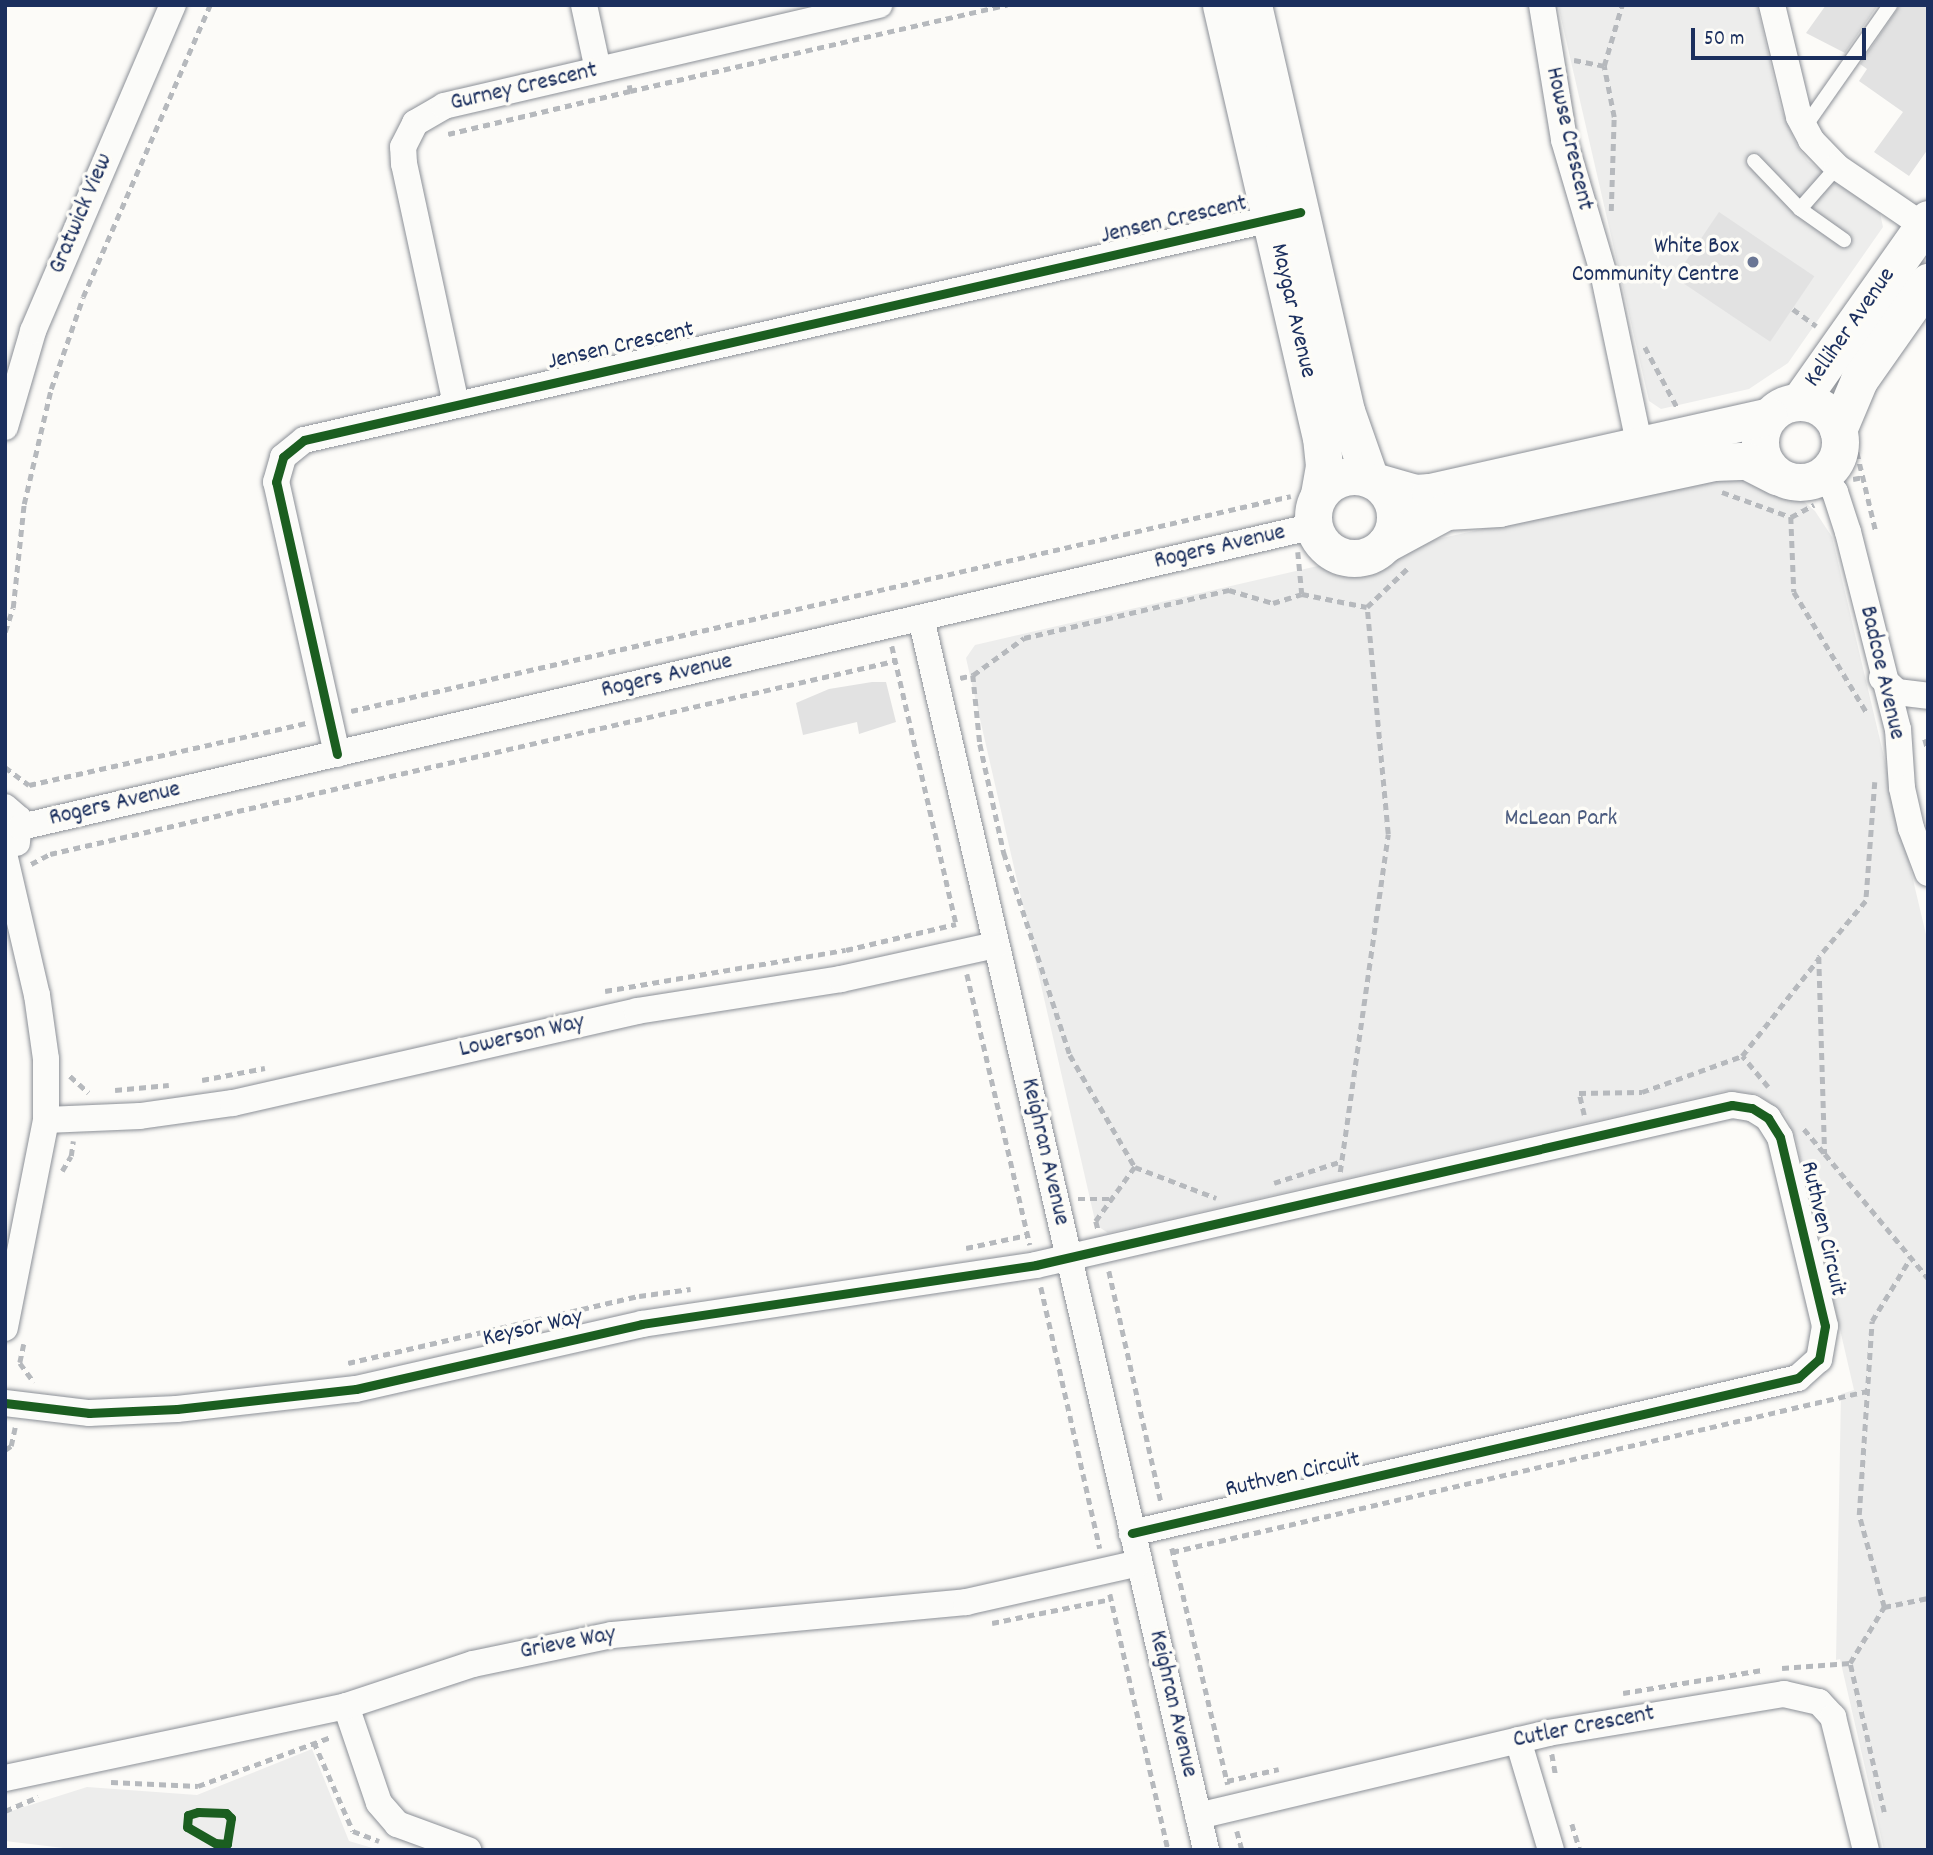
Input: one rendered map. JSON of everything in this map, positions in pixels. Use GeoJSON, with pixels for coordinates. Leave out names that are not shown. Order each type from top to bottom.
{"type":"FeatureCollection","features":[{"type":"Feature","properties":{"kind":"street","name":"Gratwick View"},"geometry":{"type":"LineString","coordinates":[[5,427],[33,331],[173,5]]}},
{"type":"Feature","properties":{"kind":"street"},"geometry":{"type":"LineString","coordinates":[[584,5],[598,70]]}},
{"type":"Feature","properties":{"kind":"street","name":"Gurney Crescent"},"geometry":{"type":"LineString","coordinates":[[456,404],[404,164],[409,131],[422,117],[444,106],[877,5]]}},
{"type":"Feature","properties":{"kind":"street","name":"Maygar Avenue"},"geometry":{"type":"LineString","coordinates":[[1221,5],[1355,446],[1373,480]]}},
{"type":"Feature","properties":{"kind":"street","name":"Maygar Avenue"},"geometry":{"type":"LineString","coordinates":[[1252,5],[1321,437],[1324,466],[1306,506]]}},
{"type":"Feature","properties":{"kind":"street","name":"Howse Crescent"},"geometry":{"type":"LineString","coordinates":[[1542,5],[1564,140],[1603,272],[1643,460]]}},
{"type":"Feature","properties":{"kind":"street"},"geometry":{"type":"LineString","coordinates":[[1772,5],[1804,128],[1837,167],[1926,224]]}},
{"type":"Feature","properties":{"kind":"street","name":"Jensen Crescent"},"geometry":{"type":"LineString","coordinates":[[350,751],[342,713],[278,490],[279,466],[290,448],[304,440],[456,404],[1285,215]]}},
{"type":"Feature","properties":{"kind":"street","name":"Kelliher Avenue"},"geometry":{"type":"LineString","coordinates":[[1784,409],[1926,224]]}},
{"type":"Feature","properties":{"kind":"street","name":"Kelliher Avenue"},"geometry":{"type":"LineString","coordinates":[[1848,437],[1858,380],[1924,296]]}},
{"type":"Feature","properties":{"kind":"street"},"geometry":{"type":"LineString","coordinates":[[1784,409],[1823,410],[1848,437],[1838,455],[1829,484],[1800,483],[1777,476],[1761,454],[1762,428],[1784,409]]}},
{"type":"Feature","properties":{"kind":"street","name":"Rogers Avenue"},"geometry":{"type":"LineString","coordinates":[[1306,506],[1327,548],[1338,555],[1363,558],[1399,553],[1446,510],[1499,508],[1643,460],[1684,435],[1784,409]]}},
{"type":"Feature","properties":{"kind":"street","name":"Rogers Avenue"},"geometry":{"type":"LineString","coordinates":[[13,817],[350,751],[921,618],[1306,506],[1347,476],[1373,480],[1415,493],[1643,460],[1747,461],[1777,476]]}},
{"type":"Feature","properties":{"kind":"street"},"geometry":{"type":"LineString","coordinates":[[1373,480],[1394,504],[1393,532],[1399,553]]}},
{"type":"Feature","properties":{"kind":"street","name":"Badcoe Avenue"},"geometry":{"type":"LineString","coordinates":[[1829,484],[1898,729],[1902,788],[1911,828],[1928,873]]}},
{"type":"Feature","properties":{"kind":"street","name":"Keighran Avenue"},"geometry":{"type":"LineString","coordinates":[[921,618],[1206,1850]]}},
{"type":"Feature","properties":{"kind":"street"},"geometry":{"type":"LineString","coordinates":[[1882,678],[1897,692],[1928,696]]}},
{"type":"Feature","properties":{"kind":"street"},"geometry":{"type":"LineString","coordinates":[[5,852],[18,842],[13,817]]}},
{"type":"Feature","properties":{"kind":"street"},"geometry":{"type":"LineString","coordinates":[[5,858],[37,995],[46,1059],[46,1119],[15,1332]]}},
{"type":"Feature","properties":{"kind":"street","name":"Lowerson Way"},"geometry":{"type":"LineString","coordinates":[[46,1119],[75,1121],[233,1103],[637,1011],[841,979],[996,945]]}},
{"type":"Feature","properties":{"kind":"street","name":"Ruthven Circuit"},"geometry":{"type":"LineString","coordinates":[[1068,1257],[1731,1105],[1752,1108],[1768,1118],[1780,1137],[1825,1326],[1825,1344],[1809,1370],[1798,1378],[1132,1533]]}},
{"type":"Feature","properties":{"kind":"street","name":"Keysor Way"},"geometry":{"type":"LineString","coordinates":[[5,1404],[89,1413],[177,1409],[356,1389],[642,1324],[1036,1265],[1068,1257]]}},
{"type":"Feature","properties":{"kind":"street","name":"Grieve Way"},"geometry":{"type":"LineString","coordinates":[[5,1778],[350,1718],[473,1664],[612,1634],[966,1602],[1139,1563]]}},
{"type":"Feature","properties":{"kind":"street","name":"Cutler Crescent"},"geometry":{"type":"LineString","coordinates":[[1198,1816],[1518,1740],[1784,1694],[1804,1696],[1819,1703],[1833,1717],[1866,1850]]}},
{"type":"Feature","properties":{"kind":"street"},"geometry":{"type":"LineString","coordinates":[[350,1718],[379,1803],[397,1824],[468,1850]]}},
{"type":"Feature","properties":{"kind":"street"},"geometry":{"type":"LineString","coordinates":[[1518,1740],[1551,1850]]}},
{"type":"Feature","properties":{"kind":"lane"},"geometry":{"type":"LineString","coordinates":[[1804,128],[1890,5]]}},
{"type":"Feature","properties":{"kind":"lane"},"geometry":{"type":"LineString","coordinates":[[1754,162],[1800,209],[1844,240]]}},
{"type":"Feature","properties":{"kind":"lane"},"geometry":{"type":"LineString","coordinates":[[1800,209],[1837,167]]}},
{"type":"Feature","properties":{"kind":"path"},"geometry":{"type":"LineString","coordinates":[[5,632],[13,608],[24,504],[55,377],[83,297],[209,5]]}},
{"type":"Feature","properties":{"kind":"path"},"geometry":{"type":"LineString","coordinates":[[435,136],[1007,5]]}},
{"type":"Feature","properties":{"kind":"path"},"geometry":{"type":"LineString","coordinates":[[1611,214],[1614,117],[1604,66],[1622,5]]}},
{"type":"Feature","properties":{"kind":"path"},"geometry":{"type":"LineString","coordinates":[[903,17],[905,29]]}},
{"type":"Feature","properties":{"kind":"path"},"geometry":{"type":"LineString","coordinates":[[624,64],[630,91]]}},
{"type":"Feature","properties":{"kind":"path"},"geometry":{"type":"LineString","coordinates":[[1793,309],[1820,329]]}},
{"type":"Feature","properties":{"kind":"path"},"geometry":{"type":"LineString","coordinates":[[1641,339],[1679,411],[1684,435]]}},
{"type":"Feature","properties":{"kind":"path"},"geometry":{"type":"LineString","coordinates":[[1848,437],[1863,477],[1879,544]]}},
{"type":"Feature","properties":{"kind":"path"},"geometry":{"type":"LineString","coordinates":[[1791,517],[1829,484],[1863,477]]}},
{"type":"Feature","properties":{"kind":"path"},"geometry":{"type":"LineString","coordinates":[[1719,491],[1791,517]]}},
{"type":"Feature","properties":{"kind":"path"},"geometry":{"type":"LineString","coordinates":[[5,767],[29,785],[880,591],[1306,506]]}},
{"type":"Feature","properties":{"kind":"path"},"geometry":{"type":"LineString","coordinates":[[1791,517],[1794,592],[1871,719]]}},
{"type":"Feature","properties":{"kind":"path"},"geometry":{"type":"LineString","coordinates":[[1341,1194],[1339,1162],[1388,834],[1367,607],[1399,553]]}},
{"type":"Feature","properties":{"kind":"path"},"geometry":{"type":"LineString","coordinates":[[902,691],[973,675],[1024,638],[1229,590],[1273,603],[1302,594],[1367,607]]}},
{"type":"Feature","properties":{"kind":"path"},"geometry":{"type":"LineString","coordinates":[[880,591],[1168,1850]]}},
{"type":"Feature","properties":{"kind":"path"},"geometry":{"type":"LineString","coordinates":[[31,879],[28,866],[50,854],[894,661]]}},
{"type":"Feature","properties":{"kind":"path"},"geometry":{"type":"LineString","coordinates":[[973,675],[980,744],[1018,898],[1070,1055],[1135,1167],[1221,1200]]}},
{"type":"Feature","properties":{"kind":"path"},"geometry":{"type":"LineString","coordinates":[[351,697],[342,713],[350,751],[370,780]]}},
{"type":"Feature","properties":{"kind":"path"},"geometry":{"type":"LineString","coordinates":[[1588,1136],[1579,1093],[1642,1092],[1742,1056],[1866,901],[1876,773]]}},
{"type":"Feature","properties":{"kind":"path"},"geometry":{"type":"LineString","coordinates":[[593,993],[846,950],[956,924]]}},
{"type":"Feature","properties":{"kind":"path"},"geometry":{"type":"LineString","coordinates":[[1819,957],[1825,1154]]}},
{"type":"Feature","properties":{"kind":"path"},"geometry":{"type":"LineString","coordinates":[[1742,1056],[1775,1095]]}},
{"type":"Feature","properties":{"kind":"path"},"geometry":{"type":"LineString","coordinates":[[196,1081],[269,1067]]}},
{"type":"Feature","properties":{"kind":"path"},"geometry":{"type":"LineString","coordinates":[[67,1074],[83,1090],[99,1092]]}},
{"type":"Feature","properties":{"kind":"path"},"geometry":{"type":"LineString","coordinates":[[113,1090],[176,1084]]}},
{"type":"Feature","properties":{"kind":"path"},"geometry":{"type":"LineString","coordinates":[[59,1184],[71,1156],[75,1121],[83,1090]]}},
{"type":"Feature","properties":{"kind":"path"},"geometry":{"type":"LineString","coordinates":[[1800,1125],[1928,1278]]}},
{"type":"Feature","properties":{"kind":"path"},"geometry":{"type":"LineString","coordinates":[[1260,1187],[1339,1162]]}},
{"type":"Feature","properties":{"kind":"path"},"geometry":{"type":"LineString","coordinates":[[1102,1248],[1096,1222],[1135,1167]]}},
{"type":"Feature","properties":{"kind":"path"},"geometry":{"type":"LineString","coordinates":[[954,1251],[1027,1235]]}},
{"type":"Feature","properties":{"kind":"path"},"geometry":{"type":"LineString","coordinates":[[1887,1823],[1850,1663],[1884,1607],[1859,1515],[1872,1321],[1911,1257]]}},
{"type":"Feature","properties":{"kind":"path"},"geometry":{"type":"LineString","coordinates":[[340,1365],[639,1296],[706,1287]]}},
{"type":"Feature","properties":{"kind":"path"},"geometry":{"type":"LineString","coordinates":[[15,1332],[20,1363],[36,1384],[46,1386]]}},
{"type":"Feature","properties":{"kind":"path"},"geometry":{"type":"LineString","coordinates":[[1172,1552],[1867,1391]]}},
{"type":"Feature","properties":{"kind":"path"},"geometry":{"type":"LineString","coordinates":[[1884,1607],[1928,1598]]}},
{"type":"Feature","properties":{"kind":"path"},"geometry":{"type":"LineString","coordinates":[[979,1625],[1111,1599]]}},
{"type":"Feature","properties":{"kind":"path"},"geometry":{"type":"LineString","coordinates":[[105,1782],[198,1786],[314,1742],[350,1718]]}},
{"type":"Feature","properties":{"kind":"path"},"geometry":{"type":"LineString","coordinates":[[1548,1734],[1560,1788]]}},
{"type":"Feature","properties":{"kind":"path"},"geometry":{"type":"LineString","coordinates":[[314,1742],[353,1831],[389,1845]]}},
{"type":"Feature","properties":{"kind":"path"},"geometry":{"type":"LineString","coordinates":[[5,1804],[6,1810],[43,1795]]}},
{"type":"Feature","properties":{"kind":"path"},"geometry":{"type":"LineString","coordinates":[[1568,1813],[1580,1850]]}},
{"type":"Feature","properties":{"kind":"green space"},"geometry":{"type":"Polygon","coordinates":[[[1558,5],[1757,5],[1780,106],[1797,146],[1808,161],[1880,213],[1883,227],[1788,363],[1749,389],[1661,409],[1649,401],[1558,5]]]}},
{"type":"Feature","properties":{"kind":"green space","name":"McLean Park"},"geometry":{"type":"Polygon","coordinates":[[[1730,475],[1775,483],[1795,494],[1815,511],[1832,537],[1928,943],[1928,1850],[1884,1850],[1840,1659],[1836,1660],[1841,1394],[1854,1390],[1796,1139],[1785,1114],[1758,1094],[1725,1091],[1108,1233],[1096,1225],[966,658],[975,645],[1322,565],[1351,570],[1384,563],[1410,545],[1730,475]]]}},
{"type":"Feature","properties":{"kind":"green space"},"geometry":{"type":"Polygon","coordinates":[[[312,1749],[349,1841],[379,1850],[80,1850],[5,1841],[5,1813],[87,1787],[197,1795],[312,1749]]]}},
{"type":"Feature","properties":{"kind":"building"},"geometry":{"type":"Polygon","coordinates":[[[1826,5],[1878,5],[1845,53],[1806,33],[1826,5]]]}},
{"type":"Feature","properties":{"kind":"building"},"geometry":{"type":"Polygon","coordinates":[[[1900,5],[1928,5],[1928,149],[1909,176],[1874,152],[1903,112],[1859,81],[1867,69],[1860,64],[1900,5]]]}},
{"type":"Feature","properties":{"kind":"building"},"geometry":{"type":"Polygon","coordinates":[[[1719,212],[1814,276],[1770,342],[1675,277],[1719,212]]]}},
{"type":"Feature","properties":{"kind":"building"},"geometry":{"type":"Polygon","coordinates":[[[886,682],[896,722],[859,734],[857,722],[803,735],[796,703],[829,689],[886,682]]]}},
{"type":"Feature","properties":{"kind":"cycle path"},"geometry":{"type":"LineString","coordinates":[[337,754],[276,482],[283,457],[304,440],[1300,212]]}},
{"type":"Feature","properties":{"kind":"cycle path"},"geometry":{"type":"LineString","coordinates":[[5,1403],[89,1413],[177,1409],[356,1389],[642,1324],[1036,1265],[1732,1105],[1752,1108],[1768,1118],[1780,1137],[1825,1326],[1819,1359],[1798,1378],[1132,1533]]}},
{"type":"Feature","properties":{"kind":"cycle path"},"geometry":{"type":"LineString","coordinates":[[198,1812],[226,1813],[231,1818],[227,1844],[215,1843],[187,1827],[188,1815],[198,1812]]}},
{"type":"Feature","properties":{"kind":"place","name":"White Box Community Centre"},"geometry":{"type":"Point","coordinates":[1753,262]}}]}
